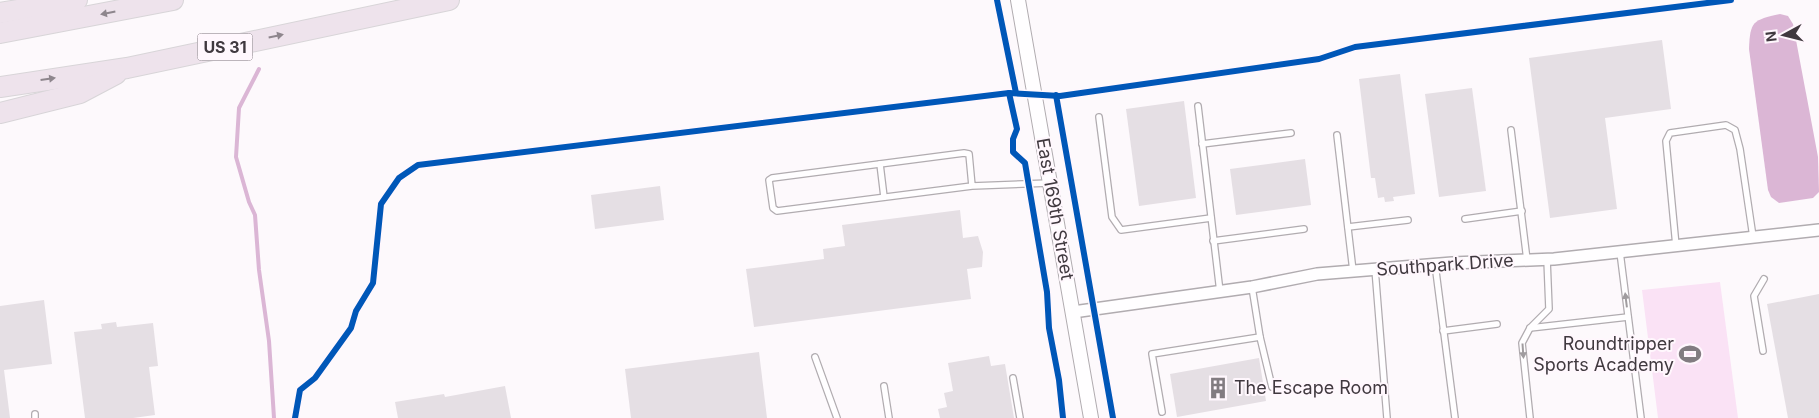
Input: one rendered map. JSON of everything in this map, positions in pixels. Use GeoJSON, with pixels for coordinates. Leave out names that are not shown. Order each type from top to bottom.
{"type":"FeatureCollection","features":[{"type":"Feature","properties":{"kind":"highway"},"geometry":{"type":"LineString","coordinates":[[0,13],[78,0]]}},
{"type":"Feature","properties":{"kind":"highway"},"geometry":{"type":"LineString","coordinates":[[0,33],[173,0]]}},
{"type":"Feature","properties":{"kind":"highway","name":"US 31"},"geometry":{"type":"LineString","coordinates":[[0,87],[127,68],[449,0]]}},
{"type":"Feature","properties":{"kind":"highway"},"geometry":{"type":"LineString","coordinates":[[0,113],[80,93],[127,68]]}},
{"type":"Feature","properties":{"kind":"street","name":"East 169th Street"},"geometry":{"type":"LineString","coordinates":[[1018,0],[1091,418]]}},
{"type":"Feature","properties":{"kind":"street","name":"Southpark Drive"},"geometry":{"type":"LineString","coordinates":[[1073,312],[1220,292],[1318,274],[1435,264],[1547,259],[1819,230]]}},
{"type":"Feature","properties":{"kind":"lane"},"geometry":{"type":"LineString","coordinates":[[1198,106],[1220,292]]}},
{"type":"Feature","properties":{"kind":"lane"},"geometry":{"type":"LineString","coordinates":[[1099,117],[1112,217],[1121,230],[1210,218]]}},
{"type":"Feature","properties":{"kind":"lane"},"geometry":{"type":"LineString","coordinates":[[1676,246],[1666,141],[1670,133],[1726,125],[1735,130],[1740,149],[1753,237]]}},
{"type":"Feature","properties":{"kind":"lane"},"geometry":{"type":"LineString","coordinates":[[1511,130],[1527,260]]}},
{"type":"Feature","properties":{"kind":"lane"},"geometry":{"type":"LineString","coordinates":[[1202,144],[1291,133]]}},
{"type":"Feature","properties":{"kind":"lane"},"geometry":{"type":"LineString","coordinates":[[1337,135],[1353,271]]}},
{"type":"Feature","properties":{"kind":"lane"},"geometry":{"type":"LineString","coordinates":[[972,186],[969,154],[964,153],[772,178],[769,180],[773,208],[777,211],[972,186],[1050,183]]}},
{"type":"Feature","properties":{"kind":"lane"},"geometry":{"type":"LineString","coordinates":[[880,164],[884,197]]}},
{"type":"Feature","properties":{"kind":"lane"},"geometry":{"type":"LineString","coordinates":[[1464,219],[1522,211]]}},
{"type":"Feature","properties":{"kind":"lane"},"geometry":{"type":"LineString","coordinates":[[1348,227],[1408,220]]}},
{"type":"Feature","properties":{"kind":"lane"},"geometry":{"type":"LineString","coordinates":[[1213,241],[1304,229]]}},
{"type":"Feature","properties":{"kind":"lane"},"geometry":{"type":"LineString","coordinates":[[1620,252],[1641,418]]}},
{"type":"Feature","properties":{"kind":"lane"},"geometry":{"type":"LineString","coordinates":[[1530,418],[1522,343],[1530,328],[1549,309],[1547,259]]}},
{"type":"Feature","properties":{"kind":"lane"},"geometry":{"type":"LineString","coordinates":[[1435,264],[1454,418]]}},
{"type":"Feature","properties":{"kind":"lane"},"geometry":{"type":"LineString","coordinates":[[1375,269],[1387,418]]}},
{"type":"Feature","properties":{"kind":"lane"},"geometry":{"type":"LineString","coordinates":[[1763,351],[1754,296],[1764,279]]}},
{"type":"Feature","properties":{"kind":"lane"},"geometry":{"type":"LineString","coordinates":[[1252,287],[1260,337],[1272,388]]}},
{"type":"Feature","properties":{"kind":"lane"},"geometry":{"type":"LineString","coordinates":[[1530,328],[1628,317]]}},
{"type":"Feature","properties":{"kind":"lane"},"geometry":{"type":"LineString","coordinates":[[1443,331],[1497,324]]}},
{"type":"Feature","properties":{"kind":"lane"},"geometry":{"type":"LineString","coordinates":[[1162,412],[1152,354],[1260,337]]}},
{"type":"Feature","properties":{"kind":"lane"},"geometry":{"type":"LineString","coordinates":[[815,357],[837,418]]}},
{"type":"Feature","properties":{"kind":"lane"},"geometry":{"type":"LineString","coordinates":[[1013,378],[1020,418]]}},
{"type":"Feature","properties":{"kind":"lane"},"geometry":{"type":"LineString","coordinates":[[884,386],[889,418]]}},
{"type":"Feature","properties":{"kind":"shaded area"},"geometry":{"type":"Polygon","coordinates":[[[1780,14],[1788,16],[1793,24],[1818,157],[1819,192],[1813,198],[1779,203],[1771,197],[1768,190],[1749,49],[1750,33],[1755,23],[1764,18],[1780,14]]]}},
{"type":"Feature","properties":{"kind":"shaded area","name":"Roundtripper Sports Academy"},"geometry":{"type":"Polygon","coordinates":[[[1720,282],[1738,418],[1658,418],[1642,290],[1720,282]]]}},
{"type":"Feature","properties":{"kind":"building"},"geometry":{"type":"Polygon","coordinates":[[[1662,40],[1671,109],[1605,118],[1617,209],[1550,218],[1529,58],[1662,40]]]}},
{"type":"Feature","properties":{"kind":"building"},"geometry":{"type":"Polygon","coordinates":[[[1400,74],[1415,194],[1393,197],[1394,201],[1385,202],[1384,197],[1378,198],[1375,178],[1371,178],[1359,79],[1400,74]]]}},
{"type":"Feature","properties":{"kind":"building"},"geometry":{"type":"Polygon","coordinates":[[[1472,88],[1486,191],[1439,197],[1425,94],[1472,88]]]}},
{"type":"Feature","properties":{"kind":"building"},"geometry":{"type":"Polygon","coordinates":[[[1184,101],[1196,198],[1139,206],[1126,109],[1184,101]]]}},
{"type":"Feature","properties":{"kind":"building"},"geometry":{"type":"Polygon","coordinates":[[[1305,159],[1311,205],[1236,215],[1230,169],[1305,159]]]}},
{"type":"Feature","properties":{"kind":"building"},"geometry":{"type":"Polygon","coordinates":[[[660,186],[664,220],[595,229],[591,195],[660,186]]]}},
{"type":"Feature","properties":{"kind":"building"},"geometry":{"type":"Polygon","coordinates":[[[960,210],[963,238],[978,236],[983,252],[982,267],[967,269],[971,299],[754,327],[746,269],[824,259],[823,249],[845,246],[842,225],[960,210]]]}},
{"type":"Feature","properties":{"kind":"building"},"geometry":{"type":"Polygon","coordinates":[[[1819,294],[1819,418],[1788,418],[1767,304],[1819,294]]]}},
{"type":"Feature","properties":{"kind":"building"},"geometry":{"type":"Polygon","coordinates":[[[44,300],[52,364],[4,370],[10,418],[0,418],[0,306],[44,300]]]}},
{"type":"Feature","properties":{"kind":"building"},"geometry":{"type":"Polygon","coordinates":[[[116,322],[117,327],[153,323],[158,366],[149,367],[155,415],[133,418],[85,418],[74,332],[102,329],[101,324],[116,322]]]}},
{"type":"Feature","properties":{"kind":"building"},"geometry":{"type":"Polygon","coordinates":[[[759,352],[767,418],[631,418],[625,369],[759,352]]]}},
{"type":"Feature","properties":{"kind":"building"},"geometry":{"type":"Polygon","coordinates":[[[989,356],[991,366],[1005,364],[1014,418],[940,418],[938,409],[947,407],[944,393],[953,391],[948,363],[989,356]]]}},
{"type":"Feature","properties":{"kind":"building","name":"The Escape Room"},"geometry":{"type":"Polygon","coordinates":[[[1259,358],[1266,401],[1177,417],[1170,374],[1259,358]]]}},
{"type":"Feature","properties":{"kind":"building"},"geometry":{"type":"Polygon","coordinates":[[[505,386],[511,418],[398,418],[395,402],[444,394],[445,397],[505,386]]]}},
{"type":"Feature","properties":{"kind":"waterway"},"geometry":{"type":"LineString","coordinates":[[259,69],[239,108],[236,157],[249,202],[255,215],[259,270],[269,341],[274,418]]}},
{"type":"Feature","properties":{"kind":"cycle path"},"geometry":{"type":"LineString","coordinates":[[997,0],[1016,93]]}},
{"type":"Feature","properties":{"kind":"cycle path"},"geometry":{"type":"LineString","coordinates":[[295,418],[300,390],[315,378],[351,328],[356,311],[373,283],[381,204],[399,178],[418,165],[1009,93],[1060,96],[1319,59],[1355,47],[1731,0]]}},
{"type":"Feature","properties":{"kind":"cycle path"},"geometry":{"type":"LineString","coordinates":[[1009,93],[1017,129],[1013,139],[1013,152],[1025,163],[1047,292],[1049,328],[1059,380],[1063,418]]}},
{"type":"Feature","properties":{"kind":"cycle path"},"geometry":{"type":"LineString","coordinates":[[1056,95],[1113,418]]}},
{"type":"Feature","properties":{"kind":"place","name":"Roundtripper Sports Academy"},"geometry":{"type":"Point","coordinates":[1690,354]}},
{"type":"Feature","properties":{"kind":"place","name":"The Escape Room"},"geometry":{"type":"Point","coordinates":[1218,388]}}]}
